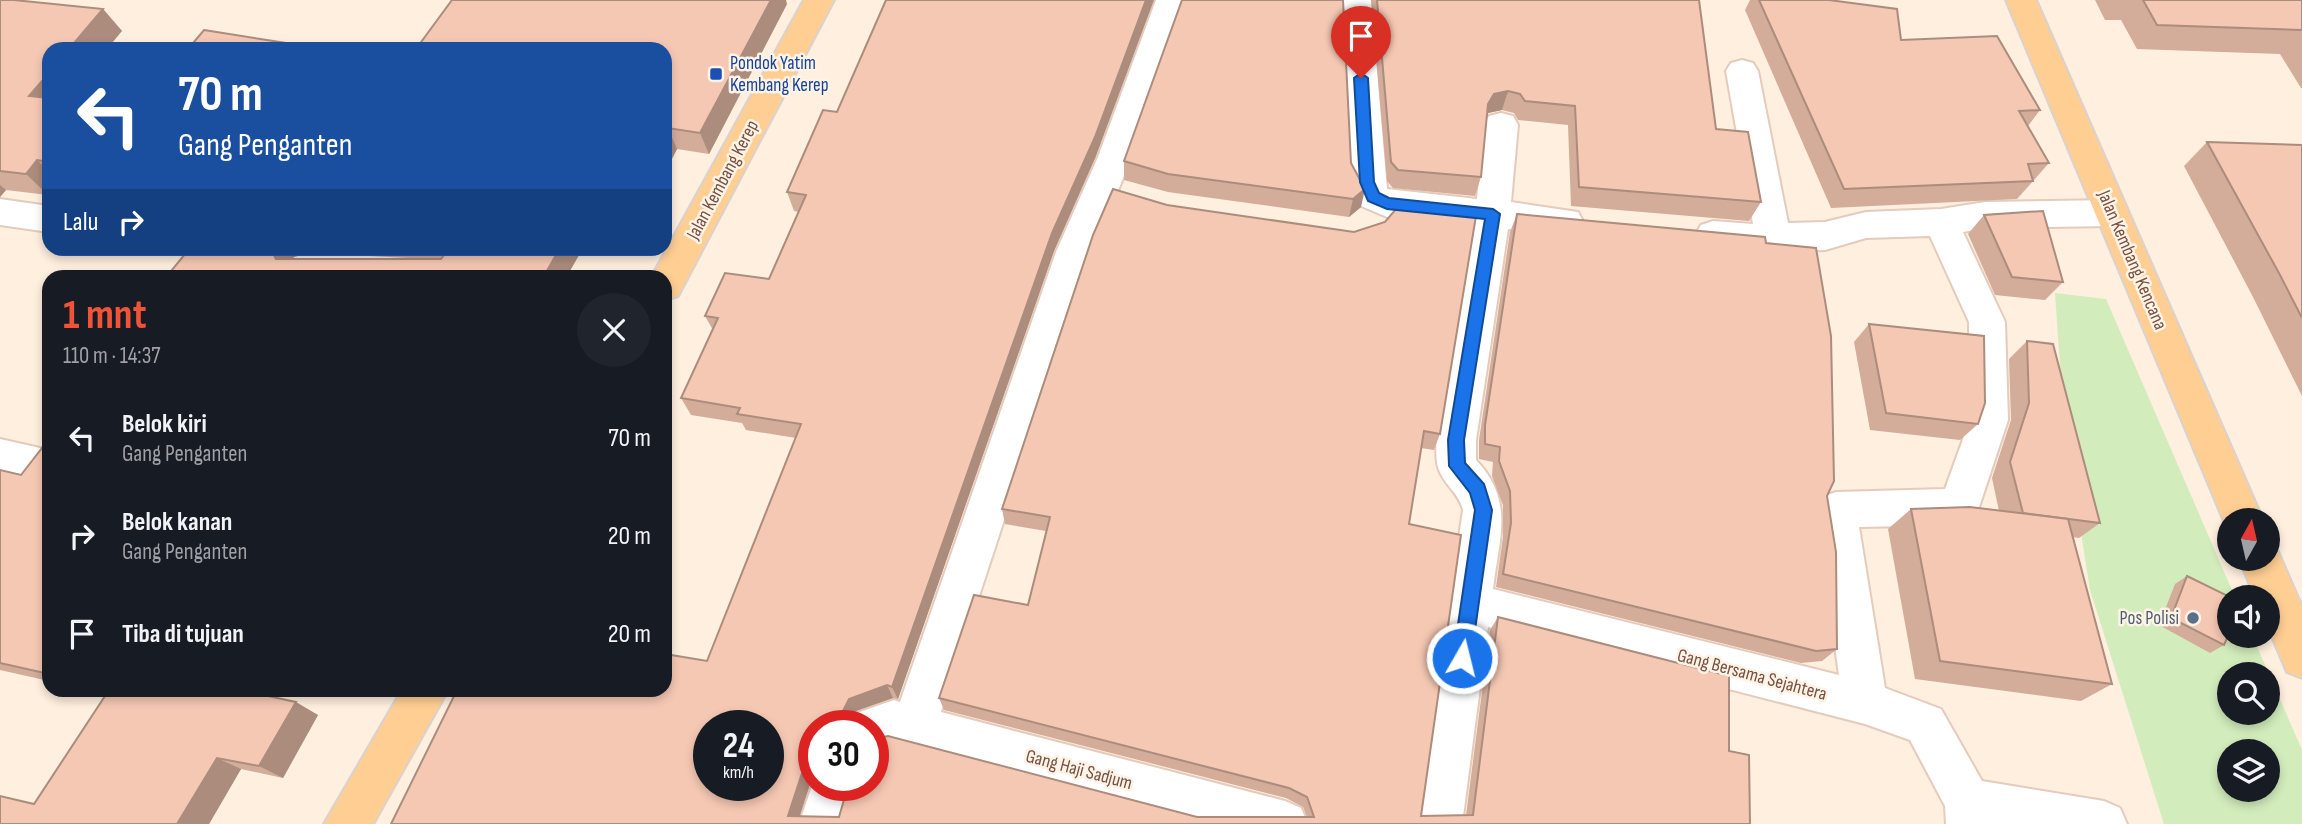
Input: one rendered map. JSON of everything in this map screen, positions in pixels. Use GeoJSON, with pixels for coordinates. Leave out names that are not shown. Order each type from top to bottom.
{"type":"FeatureCollection","features":[{"type":"Feature","properties":{"kind":"main road","name":"Jalan Kembang Kerep"},"geometry":{"type":"LineString","coordinates":[[672,273],[818,0]]}},
{"type":"Feature","properties":{"kind":"main road","name":"Jalan Kembang Kencana"},"geometry":{"type":"LineString","coordinates":[[2021,0],[2238,508]]}},
{"type":"Feature","properties":{"kind":"main road"},"geometry":{"type":"LineString","coordinates":[[2266,571],[2302,657]]}},
{"type":"Feature","properties":{"kind":"main road"},"geometry":{"type":"LineString","coordinates":[[346,824],[422,697]]}},
{"type":"Feature","properties":{"kind":"street"},"geometry":{"type":"LineString","coordinates":[[894,727],[1074,252],[1114,192],[1171,0]]}},
{"type":"Feature","properties":{"kind":"street"},"geometry":{"type":"LineString","coordinates":[[1356,0],[1367,182],[1377,216],[1493,214],[1598,224]]}},
{"type":"Feature","properties":{"kind":"street"},"geometry":{"type":"LineString","coordinates":[[1742,71],[1773,238]]}},
{"type":"Feature","properties":{"kind":"street"},"geometry":{"type":"LineString","coordinates":[[1439,824],[1483,510],[1478,489],[1457,466],[1456,440],[1493,214],[1501,125]]}},
{"type":"Feature","properties":{"kind":"street"},"geometry":{"type":"LineString","coordinates":[[0,212],[42,218]]}},
{"type":"Feature","properties":{"kind":"street"},"geometry":{"type":"LineString","coordinates":[[1678,232],[1773,238],[1825,236],[1866,225],[1941,222],[1985,215],[2112,213]]}},
{"type":"Feature","properties":{"kind":"street"},"geometry":{"type":"LineString","coordinates":[[1865,703],[1836,510],[1959,507],[1989,420],[1987,322],[1941,222]]}},
{"type":"Feature","properties":{"kind":"street"},"geometry":{"type":"LineString","coordinates":[[0,456],[42,465]]}},
{"type":"Feature","properties":{"kind":"street","name":"Gang Bersama Sejahtera"},"geometry":{"type":"LineString","coordinates":[[1470,603],[1865,703],[1925,724],[1968,813]]}},
{"type":"Feature","properties":{"kind":"street","name":"Gang Haji Sadjum"},"geometry":{"type":"LineString","coordinates":[[894,727],[1285,824]]}},
{"type":"Feature","properties":{"kind":"street"},"geometry":{"type":"LineString","coordinates":[[822,824],[829,801]]}},
{"type":"Feature","properties":{"kind":"street"},"geometry":{"type":"LineString","coordinates":[[1968,813],[2104,824]]}},
{"type":"Feature","properties":{"kind":"green space"},"geometry":{"type":"Polygon","coordinates":[[[2055,293],[2106,299],[2217,555],[2217,571],[2224,571],[2230,585],[2217,585],[2217,648],[2258,648],[2264,662],[2217,662],[2217,725],[2280,725],[2280,699],[2302,750],[2302,824],[2164,824],[2090,590],[2064,424],[2055,293]]]}},
{"type":"Feature","properties":{"kind":"building"},"geometry":{"type":"Polygon","coordinates":[[[0,0],[103,9],[75,42],[42,42],[42,81],[29,96],[42,97],[42,161],[37,160],[26,174],[0,171],[0,0]]]}},
{"type":"Feature","properties":{"kind":"building"},"geometry":{"type":"Polygon","coordinates":[[[452,0],[771,0],[700,133],[672,129],[672,42],[421,42],[452,0]]]}},
{"type":"Feature","properties":{"kind":"building"},"geometry":{"type":"Polygon","coordinates":[[[886,0],[1146,0],[1095,137],[1052,233],[892,687],[887,685],[849,699],[844,710],[798,710],[798,785],[788,816],[839,817],[844,801],[889,801],[889,736],[1197,817],[1314,817],[1307,797],[1289,788],[939,698],[974,595],[1028,605],[1050,517],[1002,509],[1093,235],[1113,189],[1167,205],[1354,232],[1385,222],[1402,202],[1477,210],[1440,434],[1424,431],[1409,524],[1461,535],[1421,816],[1473,815],[1498,617],[1729,676],[1729,751],[1749,755],[1750,824],[391,824],[454,697],[672,697],[672,655],[707,661],[801,424],[737,414],[740,408],[681,398],[718,318],[705,316],[725,273],[769,279],[806,195],[787,192],[823,110],[837,112],[886,0]]]}},
{"type":"Feature","properties":{"kind":"building"},"geometry":{"type":"Polygon","coordinates":[[[1182,0],[1343,0],[1351,163],[1365,189],[1353,199],[1168,174],[1124,161],[1182,0]]]}},
{"type":"Feature","properties":{"kind":"building"},"geometry":{"type":"Polygon","coordinates":[[[1377,0],[1699,0],[1716,129],[1748,132],[1761,202],[1579,187],[1575,106],[1525,101],[1520,94],[1508,91],[1494,94],[1488,104],[1481,177],[1398,170],[1391,162],[1377,0]]]}},
{"type":"Feature","properties":{"kind":"building"},"geometry":{"type":"Polygon","coordinates":[[[1759,0],[1829,0],[1897,9],[1901,40],[1997,36],[2040,110],[2019,111],[2049,163],[2028,164],[2033,181],[1844,189],[1759,0]]]}},
{"type":"Feature","properties":{"kind":"building"},"geometry":{"type":"Polygon","coordinates":[[[2143,0],[2302,0],[2302,30],[2157,25],[2143,0]]]}},
{"type":"Feature","properties":{"kind":"building"},"geometry":{"type":"Polygon","coordinates":[[[204,30],[280,42],[194,42],[204,30]]]}},
{"type":"Feature","properties":{"kind":"building"},"geometry":{"type":"Polygon","coordinates":[[[2207,142],[2302,145],[2302,318],[2280,275],[2207,142]]]}},
{"type":"Feature","properties":{"kind":"building"},"geometry":{"type":"Polygon","coordinates":[[[2043,211],[2063,282],[2012,277],[1984,215],[2043,211]]]}},
{"type":"Feature","properties":{"kind":"building"},"geometry":{"type":"Polygon","coordinates":[[[1517,214],[1765,237],[1766,243],[1816,248],[1831,336],[1834,481],[1827,496],[1836,552],[1837,649],[1816,651],[1503,574],[1511,523],[1510,491],[1499,461],[1500,447],[1485,444],[1485,425],[1517,214]]]}},
{"type":"Feature","properties":{"kind":"building"},"geometry":{"type":"Polygon","coordinates":[[[183,256],[441,259],[443,256],[555,256],[547,270],[172,270],[183,256]]]}},
{"type":"Feature","properties":{"kind":"building"},"geometry":{"type":"Polygon","coordinates":[[[1869,324],[1984,336],[1985,403],[1978,424],[1886,413],[1869,324]]]}},
{"type":"Feature","properties":{"kind":"building"},"geometry":{"type":"Polygon","coordinates":[[[2027,341],[2053,344],[2100,523],[2023,513],[2010,462],[2029,403],[2027,341]]]}},
{"type":"Feature","properties":{"kind":"building"},"geometry":{"type":"Polygon","coordinates":[[[42,448],[42,672],[0,663],[0,470],[21,475],[42,448]]]}},
{"type":"Feature","properties":{"kind":"building"},"geometry":{"type":"Polygon","coordinates":[[[1970,507],[2068,519],[2112,684],[1940,661],[1911,509],[1970,507]]]}},
{"type":"Feature","properties":{"kind":"building"},"geometry":{"type":"Polygon","coordinates":[[[2187,576],[2217,591],[2217,641],[2171,618],[2187,576]]]}},
{"type":"Feature","properties":{"kind":"building"},"geometry":{"type":"Polygon","coordinates":[[[104,697],[272,697],[296,702],[259,766],[217,758],[177,824],[0,824],[0,796],[34,804],[104,697]]]}},
{"type":"Feature","properties":{"kind":"place","name":"Pondok Yatim Kembang Kerep"},"geometry":{"type":"Point","coordinates":[716,74]}},
{"type":"Feature","properties":{"kind":"place","name":"Pos Polisi"},"geometry":{"type":"Point","coordinates":[2193,618]}},
{"type":"Feature","properties":{"kind":"route"},"geometry":{"type":"LineString","coordinates":[[1361,78],[1367,182],[1373,197],[1387,204],[1493,214],[1456,440],[1457,466],[1478,489],[1483,510],[1462,658]]}}]}
